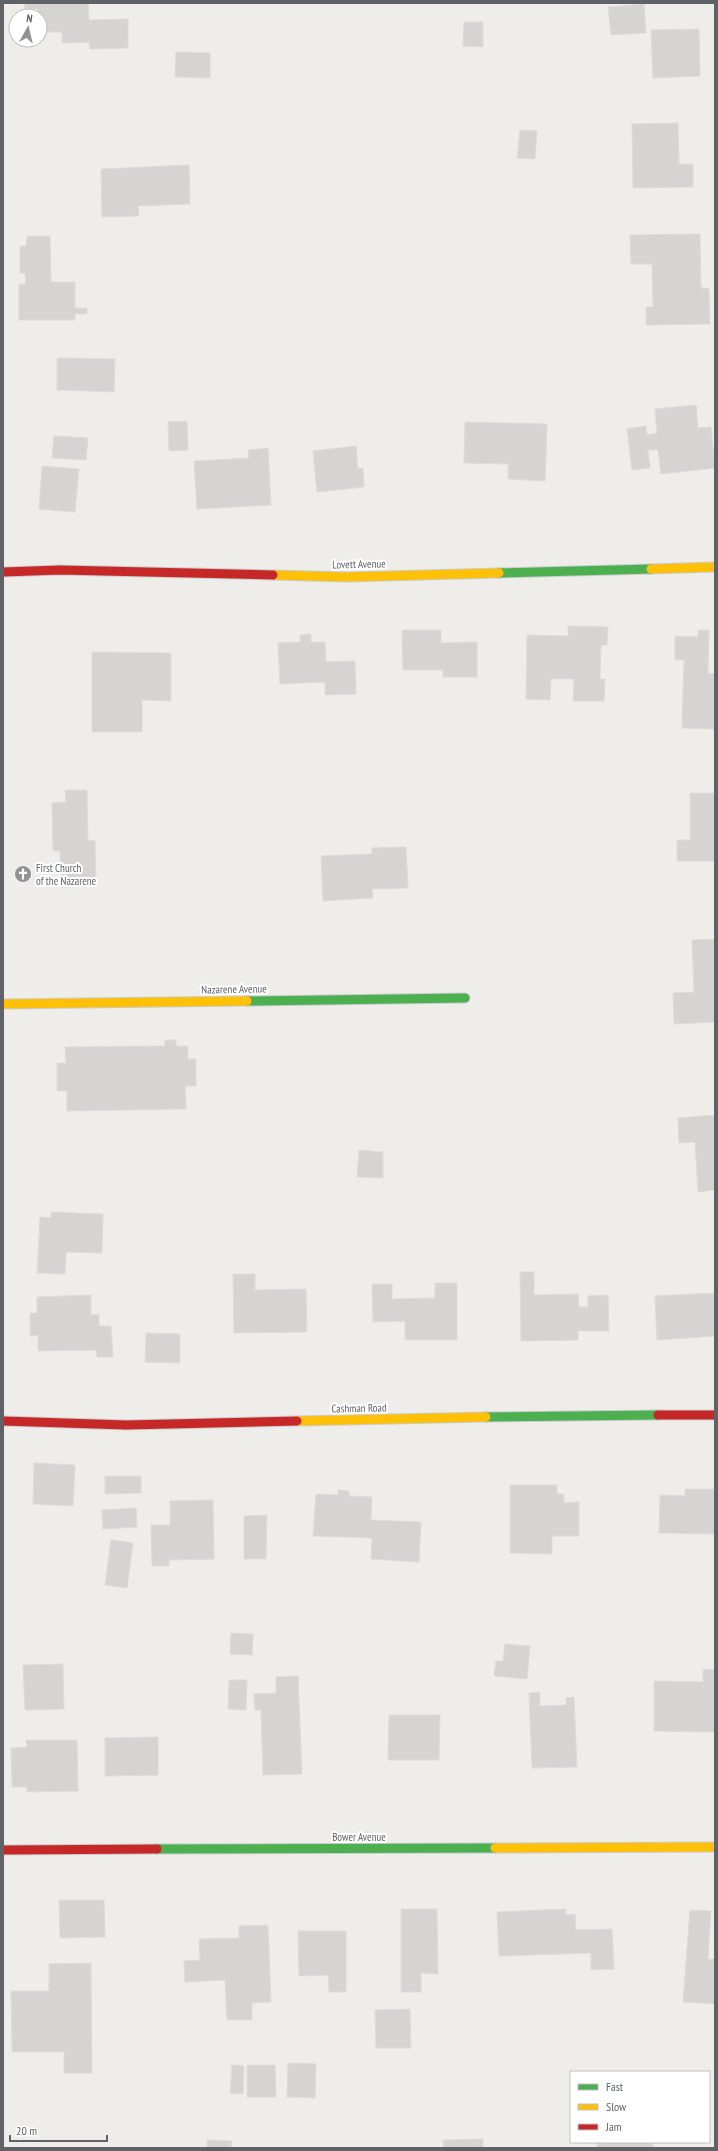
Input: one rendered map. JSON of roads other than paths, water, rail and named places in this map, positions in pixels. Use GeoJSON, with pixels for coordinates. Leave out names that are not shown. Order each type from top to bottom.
{"type":"FeatureCollection","features":[{"type":"Feature","properties":{"kind":"street","name":"Lovett Avenue"},"geometry":{"type":"LineString","coordinates":[[3,572],[60,570],[347,577],[715,567]]}},
{"type":"Feature","properties":{"kind":"street","name":"Nazarene Avenue"},"geometry":{"type":"LineString","coordinates":[[3,1004],[465,998]]}},
{"type":"Feature","properties":{"kind":"street","name":"Cashman Road"},"geometry":{"type":"LineString","coordinates":[[3,1421],[126,1425],[577,1416],[715,1415]]}},
{"type":"Feature","properties":{"kind":"street","name":"Bower Avenue"},"geometry":{"type":"LineString","coordinates":[[3,1850],[715,1847]]}},
{"type":"Feature","properties":{"kind":"place","name":"First Church of the Nazarene"},"geometry":{"type":"Point","coordinates":[23,874]}}]}
